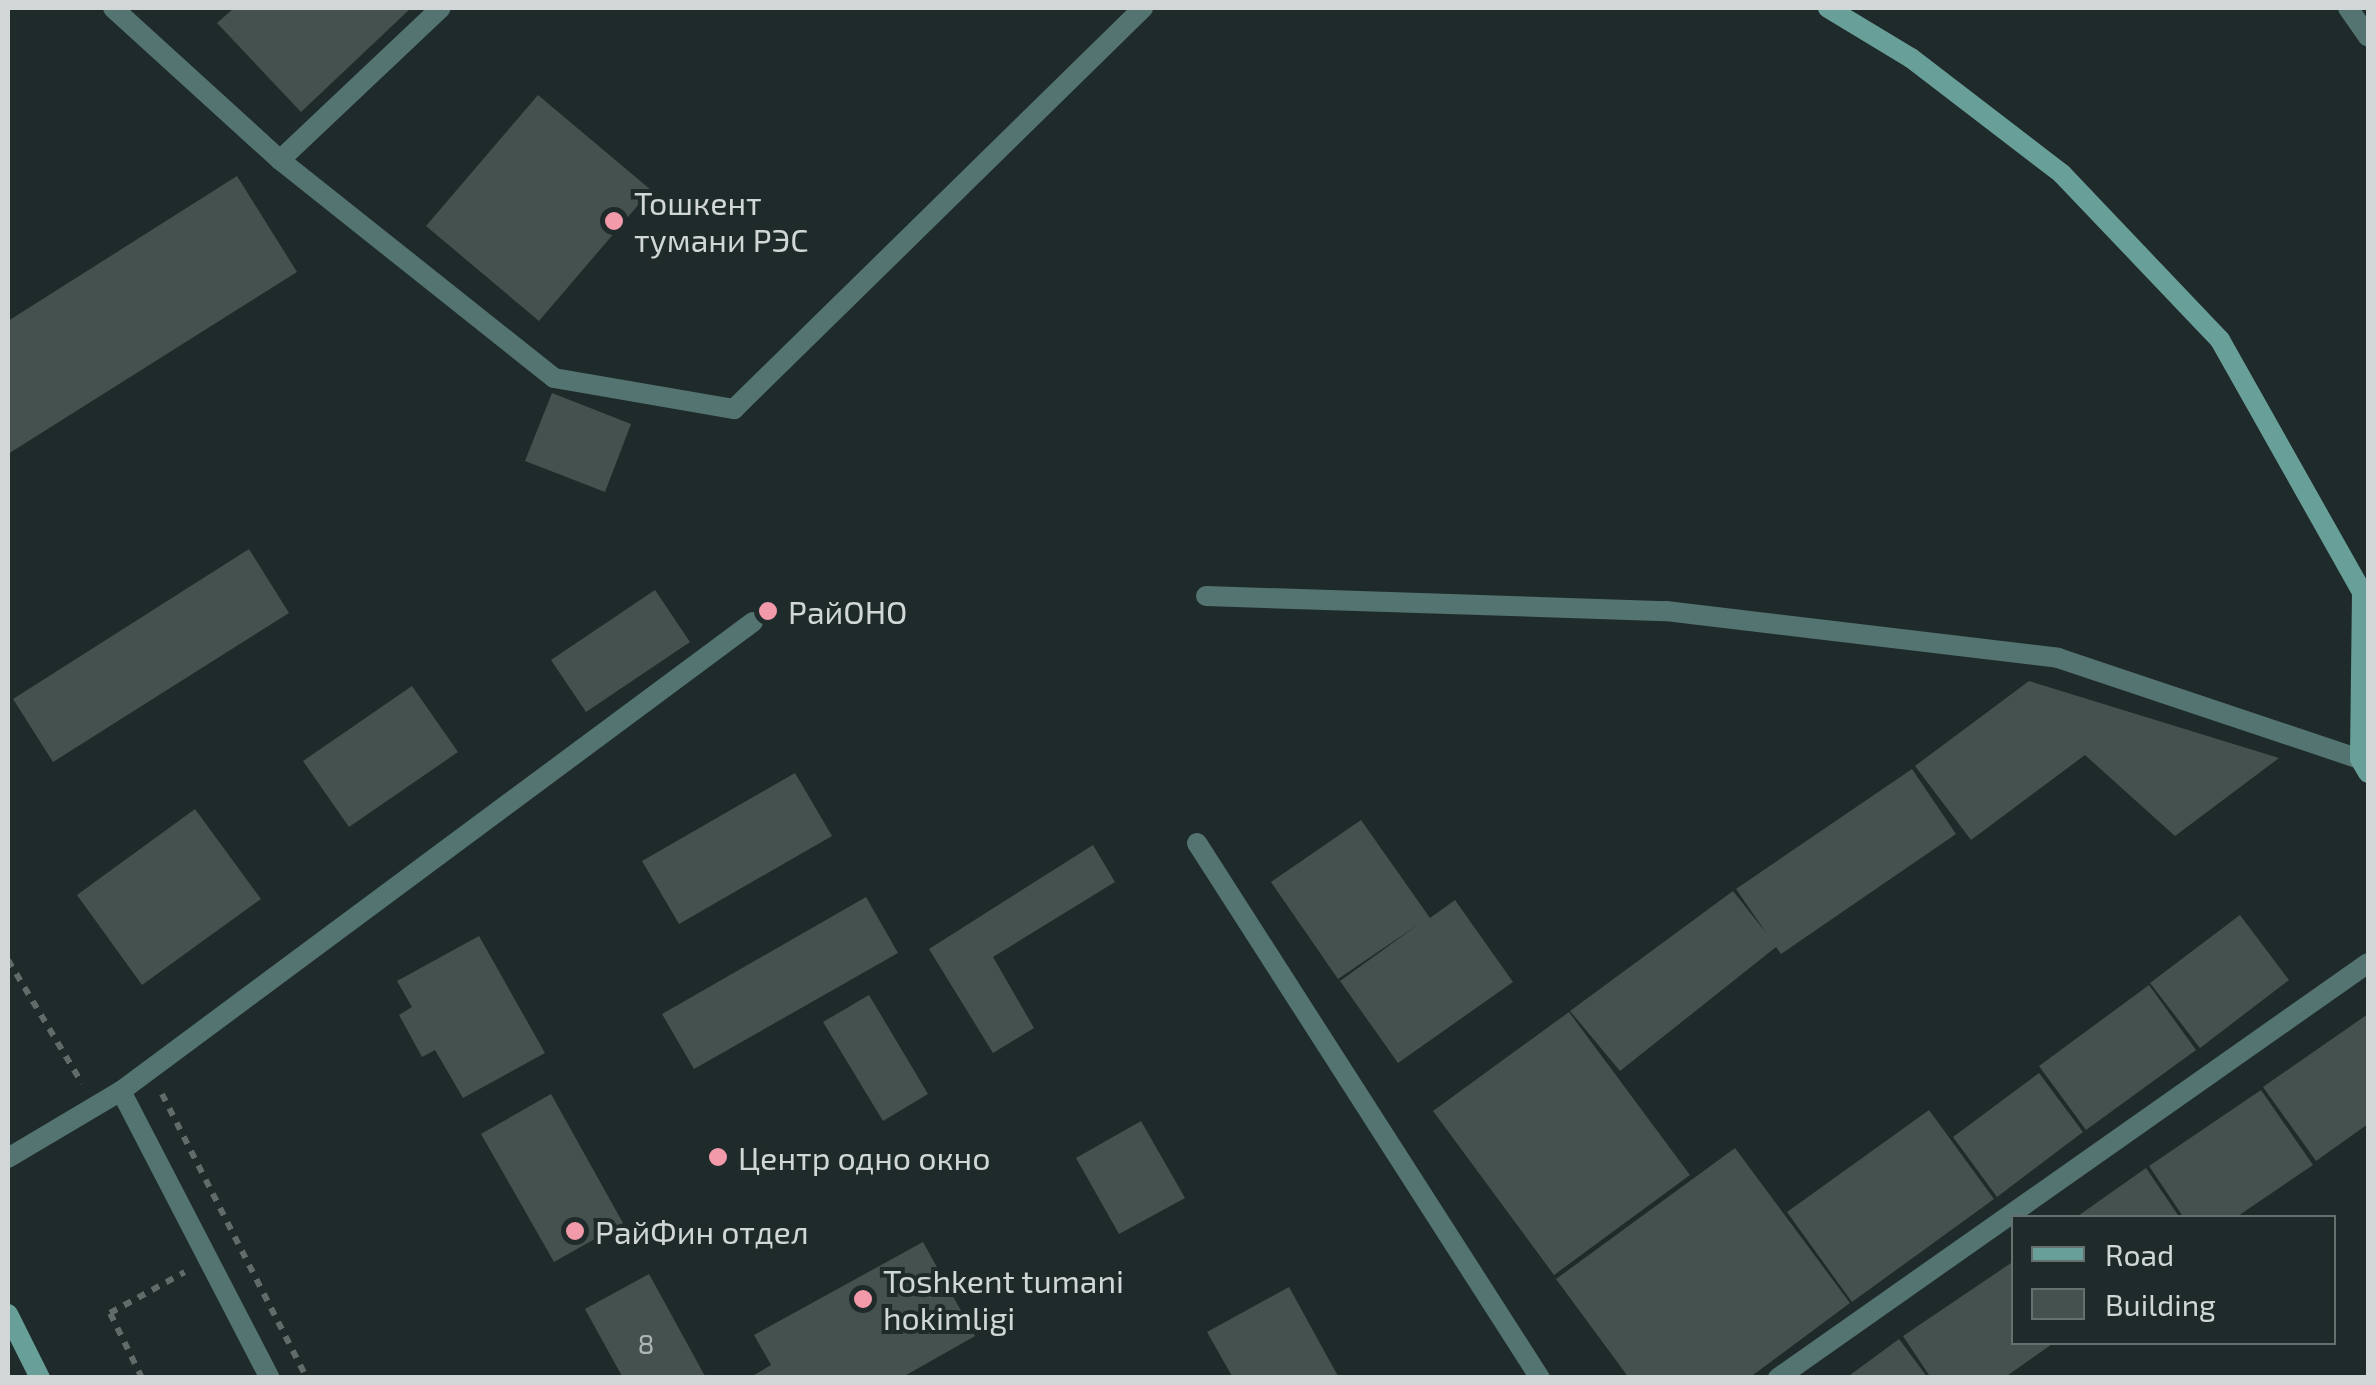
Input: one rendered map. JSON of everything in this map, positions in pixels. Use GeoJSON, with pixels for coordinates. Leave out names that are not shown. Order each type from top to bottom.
{"type":"FeatureCollection","features":[{"type":"Feature","properties":{"kind":"street"},"geometry":{"type":"LineString","coordinates":[[113,8],[280,160],[554,378],[734,408],[1144,8]]}},
{"type":"Feature","properties":{"kind":"street"},"geometry":{"type":"LineString","coordinates":[[280,160],[440,8]]}},
{"type":"Feature","properties":{"kind":"street"},"geometry":{"type":"LineString","coordinates":[[1206,596],[1666,611],[2058,658],[2364,766],[2362,592],[2220,340],[2062,174],[1911,58],[1828,8]]}},
{"type":"Feature","properties":{"kind":"street"},"geometry":{"type":"LineString","coordinates":[[2348,8],[2368,37]]}},
{"type":"Feature","properties":{"kind":"street"},"geometry":{"type":"LineString","coordinates":[[8,1158],[121,1090],[753,622]]}},
{"type":"Feature","properties":{"kind":"street"},"geometry":{"type":"LineString","coordinates":[[1196,843],[1540,1378]]}},
{"type":"Feature","properties":{"kind":"street"},"geometry":{"type":"LineString","coordinates":[[1778,1378],[2368,963]]}},
{"type":"Feature","properties":{"kind":"street"},"geometry":{"type":"LineString","coordinates":[[121,1090],[270,1378]]}},
{"type":"Feature","properties":{"kind":"street"},"geometry":{"type":"LineString","coordinates":[[8,1314],[40,1378]]}},
{"type":"Feature","properties":{"kind":"path"},"geometry":{"type":"LineString","coordinates":[[8,960],[96,1106]]}},
{"type":"Feature","properties":{"kind":"path"},"geometry":{"type":"LineString","coordinates":[[150,1069],[307,1378]]}},
{"type":"Feature","properties":{"kind":"path"},"geometry":{"type":"LineString","coordinates":[[142,1378],[110,1313],[211,1258]]}},
{"type":"Feature","properties":{"kind":"building"},"geometry":{"type":"Polygon","coordinates":[[[234,8],[411,8],[301,112],[217,23],[234,8]]]}},
{"type":"Feature","properties":{"kind":"building"},"geometry":{"type":"Polygon","coordinates":[[[538,95],[651,190],[539,321],[426,226],[538,95]]]}},
{"type":"Feature","properties":{"kind":"building"},"geometry":{"type":"Polygon","coordinates":[[[237,176],[297,272],[8,454],[8,321],[237,176]]]}},
{"type":"Feature","properties":{"kind":"building"},"geometry":{"type":"Polygon","coordinates":[[[552,393],[631,424],[605,492],[525,461],[552,393]]]}},
{"type":"Feature","properties":{"kind":"building"},"geometry":{"type":"Polygon","coordinates":[[[249,549],[289,613],[53,762],[13,699],[249,549]]]}},
{"type":"Feature","properties":{"kind":"building"},"geometry":{"type":"Polygon","coordinates":[[[655,590],[690,642],[586,712],[551,660],[655,590]]]}},
{"type":"Feature","properties":{"kind":"building"},"geometry":{"type":"Polygon","coordinates":[[[2029,681],[2279,758],[2175,836],[2085,755],[1971,840],[1915,766],[2029,681]]]}},
{"type":"Feature","properties":{"kind":"building"},"geometry":{"type":"Polygon","coordinates":[[[412,686],[458,752],[349,827],[303,761],[412,686]]]}},
{"type":"Feature","properties":{"kind":"building"},"geometry":{"type":"Polygon","coordinates":[[[1912,769],[1956,834],[1781,954],[1776,947],[1620,1071],[1570,1011],[1733,891],[1767,934],[1736,889],[1912,769]]]}},
{"type":"Feature","properties":{"kind":"building"},"geometry":{"type":"Polygon","coordinates":[[[795,773],[832,836],[679,924],[642,861],[795,773]]]}},
{"type":"Feature","properties":{"kind":"building"},"geometry":{"type":"Polygon","coordinates":[[[195,809],[261,899],[142,985],[77,895],[195,809]]]}},
{"type":"Feature","properties":{"kind":"building"},"geometry":{"type":"Polygon","coordinates":[[[1361,820],[1430,918],[1455,900],[1513,982],[1398,1063],[1340,981],[1419,924],[1338,979],[1271,882],[1361,820]]]}},
{"type":"Feature","properties":{"kind":"building"},"geometry":{"type":"Polygon","coordinates":[[[1093,845],[1115,882],[993,957],[1034,1028],[993,1053],[929,949],[1093,845]]]}},
{"type":"Feature","properties":{"kind":"building"},"geometry":{"type":"Polygon","coordinates":[[[866,897],[898,953],[694,1069],[662,1014],[866,897]]]}},
{"type":"Feature","properties":{"kind":"building"},"geometry":{"type":"Polygon","coordinates":[[[2240,915],[2289,980],[2200,1048],[2150,983],[2240,915]]]}},
{"type":"Feature","properties":{"kind":"building"},"geometry":{"type":"Polygon","coordinates":[[[479,936],[545,1053],[463,1098],[435,1050],[422,1057],[399,1015],[412,1007],[397,981],[479,936]]]}},
{"type":"Feature","properties":{"kind":"building"},"geometry":{"type":"Polygon","coordinates":[[[2149,985],[2196,1050],[2086,1130],[2039,1066],[2149,985]]]}},
{"type":"Feature","properties":{"kind":"building"},"geometry":{"type":"Polygon","coordinates":[[[869,995],[928,1094],[883,1121],[823,1022],[869,995]]]}},
{"type":"Feature","properties":{"kind":"building"},"geometry":{"type":"Polygon","coordinates":[[[1569,1012],[1690,1175],[1554,1275],[1433,1111],[1569,1012]]]}},
{"type":"Feature","properties":{"kind":"building"},"geometry":{"type":"Polygon","coordinates":[[[2368,1014],[2368,1124],[2316,1161],[2263,1087],[2368,1014]]]}},
{"type":"Feature","properties":{"kind":"building"},"geometry":{"type":"Polygon","coordinates":[[[2039,1073],[2083,1132],[1997,1197],[1953,1137],[2039,1073]]]}},
{"type":"Feature","properties":{"kind":"building"},"geometry":{"type":"Polygon","coordinates":[[[2261,1090],[2313,1165],[2239,1215],[2182,1215],[2149,1166],[2261,1090]]]}},
{"type":"Feature","properties":{"kind":"building"},"geometry":{"type":"Polygon","coordinates":[[[551,1094],[623,1223],[554,1262],[481,1134],[551,1094]]]}},
{"type":"Feature","properties":{"kind":"building"},"geometry":{"type":"Polygon","coordinates":[[[1929,1110],[1994,1199],[1852,1302],[1787,1212],[1929,1110]]]}},
{"type":"Feature","properties":{"kind":"building"},"geometry":{"type":"Polygon","coordinates":[[[1141,1121],[1185,1198],[1119,1234],[1076,1158],[1141,1121]]]}},
{"type":"Feature","properties":{"kind":"building"},"geometry":{"type":"Polygon","coordinates":[[[1735,1148],[1850,1303],[1749,1378],[1629,1378],[1556,1279],[1735,1148]]]}},
{"type":"Feature","properties":{"kind":"building"},"geometry":{"type":"Polygon","coordinates":[[[2146,1168],[2178,1215],[2079,1215],[2146,1168]]]}},
{"type":"Feature","properties":{"kind":"building","name":"Toshkent tumani hokimligi"},"geometry":{"type":"Polygon","coordinates":[[[923,1242],[975,1336],[901,1378],[749,1378],[771,1365],[754,1335],[923,1242]]]}},
{"type":"Feature","properties":{"kind":"building"},"geometry":{"type":"Polygon","coordinates":[[[2011,1263],[2011,1345],[2051,1345],[2004,1378],[1931,1378],[1903,1336],[2011,1263]]]}},
{"type":"Feature","properties":{"kind":"building"},"geometry":{"type":"Polygon","coordinates":[[[649,1274],[706,1378],[623,1378],[585,1309],[649,1274]]]}},
{"type":"Feature","properties":{"kind":"building"},"geometry":{"type":"Polygon","coordinates":[[[1289,1287],[1339,1378],[1233,1378],[1207,1332],[1289,1287]]]}},
{"type":"Feature","properties":{"kind":"building"},"geometry":{"type":"Polygon","coordinates":[[[1899,1339],[1928,1378],[1846,1378],[1899,1339]]]}},
{"type":"Feature","properties":{"kind":"place","name":"Тошкент тумани РЭС"},"geometry":{"type":"Point","coordinates":[614,221]}},
{"type":"Feature","properties":{"kind":"place","name":"РайОНО"},"geometry":{"type":"Point","coordinates":[768,611]}},
{"type":"Feature","properties":{"kind":"place","name":"Центр одно окно"},"geometry":{"type":"Point","coordinates":[718,1157]}},
{"type":"Feature","properties":{"kind":"place","name":"РайФин отдел"},"geometry":{"type":"Point","coordinates":[575,1231]}},
{"type":"Feature","properties":{"kind":"place","name":"Toshkent tumani hokimligi"},"geometry":{"type":"Point","coordinates":[863,1299]}}]}
